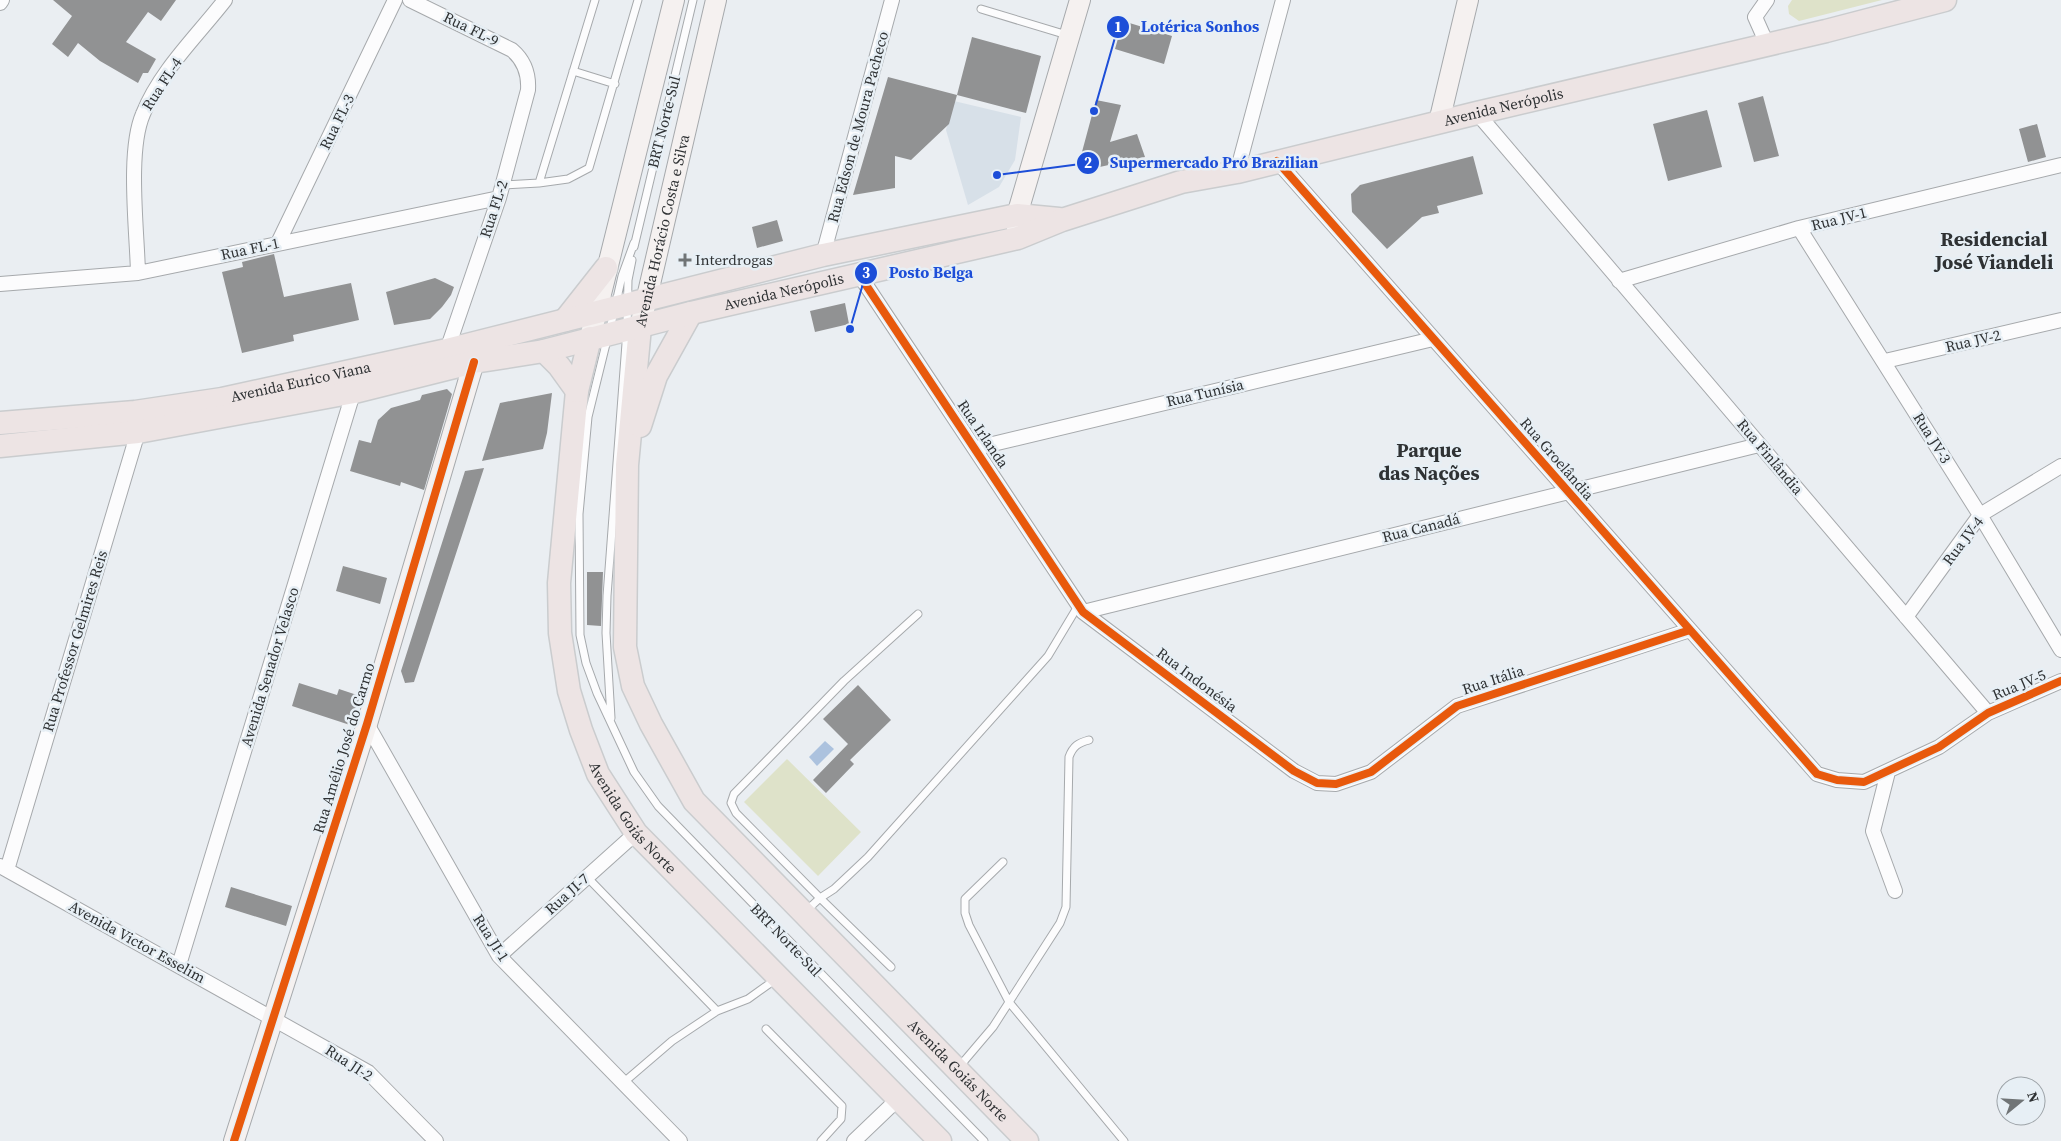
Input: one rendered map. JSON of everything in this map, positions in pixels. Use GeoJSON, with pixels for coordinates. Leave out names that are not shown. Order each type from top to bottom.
{"type":"FeatureCollection","features":[{"type":"Feature","properties":{"kind":"main road","name":"Avenida Nerópolis"},"geometry":{"type":"LineString","coordinates":[[616,332],[858,273],[1018,238],[1062,220],[1181,182],[1238,172],[1945,0]]}},
{"type":"Feature","properties":{"kind":"main road","name":"Avenida Nerópolis"},"geometry":{"type":"LineString","coordinates":[[621,305],[823,255],[1017,215],[1062,220]]}},
{"type":"Feature","properties":{"kind":"main road"},"geometry":{"type":"LineString","coordinates":[[565,320],[606,268]]}},
{"type":"Feature","properties":{"kind":"main road","name":"Avenida Eurico Viana"},"geometry":{"type":"LineString","coordinates":[[0,423],[136,422],[222,399],[446,350],[621,305]]}},
{"type":"Feature","properties":{"kind":"main road"},"geometry":{"type":"LineString","coordinates":[[627,465],[656,376],[691,313]]}},
{"type":"Feature","properties":{"kind":"main road","name":"Avenida Eurico Viana"},"geometry":{"type":"LineString","coordinates":[[0,446],[136,422],[354,392],[474,362],[544,351],[616,332]]}},
{"type":"Feature","properties":{"kind":"main road","name":"Avenida Horácio Costa e Silva"},"geometry":{"type":"LineString","coordinates":[[577,391],[616,332]]}},
{"type":"Feature","properties":{"kind":"main road","name":"Avenida Horácio Costa e Silva"},"geometry":{"type":"LineString","coordinates":[[616,332],[627,465]]}},
{"type":"Feature","properties":{"kind":"main road"},"geometry":{"type":"LineString","coordinates":[[544,351],[560,366],[577,391]]}},
{"type":"Feature","properties":{"kind":"main road","name":"Avenida Goiás Norte"},"geometry":{"type":"LineString","coordinates":[[577,391],[559,583],[560,633],[569,691],[581,730],[598,774],[636,833],[940,1141]]}},
{"type":"Feature","properties":{"kind":"main road","name":"Avenida Goiás Norte"},"geometry":{"type":"LineString","coordinates":[[627,465],[625,647],[633,686],[651,724],[694,801],[1027,1141]]}},
{"type":"Feature","properties":{"kind":"street","name":"Rua FL-4"},"geometry":{"type":"LineString","coordinates":[[138,272],[134,161],[142,115],[159,83],[225,0]]}},
{"type":"Feature","properties":{"kind":"street","name":"Rua FL-3"},"geometry":{"type":"LineString","coordinates":[[278,243],[395,0]]}},
{"type":"Feature","properties":{"kind":"street","name":"Rua FL-9"},"geometry":{"type":"LineString","coordinates":[[410,0],[512,50],[520,56],[525,66]]}},
{"type":"Feature","properties":{"kind":"street","name":"Avenida Horácio Costa e Silva"},"geometry":{"type":"LineString","coordinates":[[616,332],[621,305],[606,268],[674,0]]}},
{"type":"Feature","properties":{"kind":"street","name":"Avenida Horácio Costa e Silva"},"geometry":{"type":"LineString","coordinates":[[616,332],[621,305],[716,0]]}},
{"type":"Feature","properties":{"kind":"street","name":"Rua Edson de Moura Pacheco"},"geometry":{"type":"LineString","coordinates":[[823,255],[892,0]]}},
{"type":"Feature","properties":{"kind":"street"},"geometry":{"type":"LineString","coordinates":[[1018,238],[1017,215],[1080,0]]}},
{"type":"Feature","properties":{"kind":"street"},"geometry":{"type":"LineString","coordinates":[[1238,172],[1283,0]]}},
{"type":"Feature","properties":{"kind":"street"},"geometry":{"type":"LineString","coordinates":[[1439,122],[1468,0]]}},
{"type":"Feature","properties":{"kind":"street"},"geometry":{"type":"LineString","coordinates":[[1767,0],[1755,17],[1767,44]]}},
{"type":"Feature","properties":{"kind":"street","name":"Rua FL-2"},"geometry":{"type":"LineString","coordinates":[[446,350],[501,192],[528,90],[525,66]]}},
{"type":"Feature","properties":{"kind":"street","name":"Rua Finlândia"},"geometry":{"type":"LineString","coordinates":[[1476,113],[1988,713]]}},
{"type":"Feature","properties":{"kind":"street","name":"Rua Groelândia"},"geometry":{"type":"LineString","coordinates":[[1277,162],[1817,774],[1837,780],[1864,782],[1888,772]]}},
{"type":"Feature","properties":{"kind":"street","name":"Rua JV-1"},"geometry":{"type":"LineString","coordinates":[[1619,281],[1799,228],[2061,165]]}},
{"type":"Feature","properties":{"kind":"street","name":"Rua FL-1"},"geometry":{"type":"LineString","coordinates":[[0,284],[138,272],[278,243],[501,192]]}},
{"type":"Feature","properties":{"kind":"street","name":"Rua JV-3"},"geometry":{"type":"LineString","coordinates":[[1799,228],[1980,515],[2061,650]]}},
{"type":"Feature","properties":{"kind":"street","name":"Rua Irlanda"},"geometry":{"type":"LineString","coordinates":[[858,273],[1081,608]]}},
{"type":"Feature","properties":{"kind":"street","name":"Rua JV-2"},"geometry":{"type":"LineString","coordinates":[[1884,361],[2061,320]]}},
{"type":"Feature","properties":{"kind":"street","name":"Rua Tunísia"},"geometry":{"type":"LineString","coordinates":[[976,448],[1433,339]]}},
{"type":"Feature","properties":{"kind":"street","name":"Rua Amélio José do Carmo"},"geometry":{"type":"LineString","coordinates":[[234,1141],[367,724],[474,362]]}},
{"type":"Feature","properties":{"kind":"street","name":"Avenida Senador Velasco"},"geometry":{"type":"LineString","coordinates":[[179,965],[362,368]]}},
{"type":"Feature","properties":{"kind":"street","name":"Rua Professor Gelmires Reis"},"geometry":{"type":"LineString","coordinates":[[3,868],[136,422]]}},
{"type":"Feature","properties":{"kind":"street","name":"Rua Canadá"},"geometry":{"type":"LineString","coordinates":[[1081,608],[1759,445]]}},
{"type":"Feature","properties":{"kind":"street","name":"Rua JV-4"},"geometry":{"type":"LineString","coordinates":[[1906,618],[1980,515],[2061,466]]}},
{"type":"Feature","properties":{"kind":"street","name":"Rua Indonésia"},"geometry":{"type":"LineString","coordinates":[[1081,608],[1294,771]]}},
{"type":"Feature","properties":{"kind":"street","name":"Rua Itália"},"geometry":{"type":"LineString","coordinates":[[1294,771],[1317,783],[1336,784],[1371,772],[1457,706],[1690,630]]}},
{"type":"Feature","properties":{"kind":"street","name":"Rua JV-5"},"geometry":{"type":"LineString","coordinates":[[1988,713],[2061,681]]}},
{"type":"Feature","properties":{"kind":"street"},"geometry":{"type":"LineString","coordinates":[[1894,891],[1873,830],[1888,772],[1940,747],[1988,713]]}},
{"type":"Feature","properties":{"kind":"street","name":"Rua JI-1"},"geometry":{"type":"LineString","coordinates":[[367,724],[499,956],[680,1141]]}},
{"type":"Feature","properties":{"kind":"street","name":"Rua JI-7"},"geometry":{"type":"LineString","coordinates":[[499,956],[636,833]]}},
{"type":"Feature","properties":{"kind":"street","name":"Avenida Victor Esselim"},"geometry":{"type":"LineString","coordinates":[[3,868],[273,1018]]}},
{"type":"Feature","properties":{"kind":"street","name":"Rua JI-2"},"geometry":{"type":"LineString","coordinates":[[273,1018],[368,1072],[436,1141]]}},
{"type":"Feature","properties":{"kind":"street"},"geometry":{"type":"LineString","coordinates":[[854,1141],[899,1098]]}},
{"type":"Feature","properties":{"kind":"lane"},"geometry":{"type":"LineString","coordinates":[[539,183],[595,0]]}},
{"type":"Feature","properties":{"kind":"lane"},"geometry":{"type":"LineString","coordinates":[[501,192],[568,178],[589,168],[638,0]]}},
{"type":"Feature","properties":{"kind":"lane","name":"BRT Norte-Sul"},"geometry":{"type":"LineString","coordinates":[[634,243],[693,0]]}},
{"type":"Feature","properties":{"kind":"lane"},"geometry":{"type":"LineString","coordinates":[[981,9],[1070,36]]}},
{"type":"Feature","properties":{"kind":"lane"},"geometry":{"type":"LineString","coordinates":[[573,71],[615,84]]}},
{"type":"Feature","properties":{"kind":"lane"},"geometry":{"type":"LineString","coordinates":[[621,305],[634,243]]}},
{"type":"Feature","properties":{"kind":"lane"},"geometry":{"type":"LineString","coordinates":[[621,305],[622,276],[634,243]]}},
{"type":"Feature","properties":{"kind":"lane"},"geometry":{"type":"LineString","coordinates":[[611,723],[606,633],[616,332]]}},
{"type":"Feature","properties":{"kind":"lane","name":"BRT Norte-Sul"},"geometry":{"type":"LineString","coordinates":[[616,332],[588,417],[579,514],[580,635],[586,663],[611,723],[634,772],[658,806],[984,1141]]}},
{"type":"Feature","properties":{"kind":"lane"},"geometry":{"type":"LineString","coordinates":[[804,913],[820,898],[834,889],[868,857],[1048,656],[1081,608]]}},
{"type":"Feature","properties":{"kind":"lane"},"geometry":{"type":"LineString","coordinates":[[891,968],[736,813],[732,803],[734,794],[844,681],[918,614]]}},
{"type":"Feature","properties":{"kind":"lane"},"geometry":{"type":"LineString","coordinates":[[957,1070],[992,1028],[1060,923],[1066,907],[1069,757],[1072,748],[1079,742],[1089,740]]}},
{"type":"Feature","properties":{"kind":"lane"},"geometry":{"type":"LineString","coordinates":[[1003,862],[965,899],[965,913],[1009,1002],[1124,1141]]}},
{"type":"Feature","properties":{"kind":"lane"},"geometry":{"type":"LineString","coordinates":[[586,876],[717,1012]]}},
{"type":"Feature","properties":{"kind":"lane"},"geometry":{"type":"LineString","coordinates":[[623,1083],[672,1041],[717,1012],[748,999],[778,977]]}},
{"type":"Feature","properties":{"kind":"lane"},"geometry":{"type":"LineString","coordinates":[[766,1029],[842,1106],[841,1120],[821,1141]]}},
{"type":"Feature","properties":{"kind":"shaded area"},"geometry":{"type":"Polygon","coordinates":[[[954,101],[1021,117],[1015,160],[999,187],[968,205],[946,130],[954,101]]]}},
{"type":"Feature","properties":{"kind":"green space"},"geometry":{"type":"Polygon","coordinates":[[[1792,0],[1882,0],[1799,21],[1789,14],[1788,6],[1792,0]]]}},
{"type":"Feature","properties":{"kind":"green space"},"geometry":{"type":"Polygon","coordinates":[[[787,759],[861,832],[818,876],[744,802],[787,759]]]}},
{"type":"Feature","properties":{"kind":"water"},"geometry":{"type":"Polygon","coordinates":[[[825,741],[834,749],[817,766],[809,757],[825,741]]]}},
{"type":"Feature","properties":{"kind":"building"},"geometry":{"type":"Polygon","coordinates":[[[53,0],[176,0],[161,21],[148,12],[126,42],[156,59],[148,73],[143,73],[138,83],[100,61],[78,43],[68,57],[52,44],[72,16],[53,0]]]}},
{"type":"Feature","properties":{"kind":"building"},"geometry":{"type":"Polygon","coordinates":[[[1123,21],[1172,36],[1164,64],[1115,49],[1123,21]]]}},
{"type":"Feature","properties":{"kind":"building"},"geometry":{"type":"Polygon","coordinates":[[[972,37],[1041,56],[1026,113],[957,95],[972,37]]]}},
{"type":"Feature","properties":{"kind":"building"},"geometry":{"type":"Polygon","coordinates":[[[888,77],[957,95],[949,124],[911,160],[895,156],[895,188],[853,195],[888,77]]]}},
{"type":"Feature","properties":{"kind":"building"},"geometry":{"type":"Polygon","coordinates":[[[1763,96],[1779,156],[1754,162],[1738,103],[1763,96]]]}},
{"type":"Feature","properties":{"kind":"building"},"geometry":{"type":"Polygon","coordinates":[[[1096,100],[1121,105],[1110,142],[1137,134],[1145,157],[1086,170],[1079,163],[1096,100]]]}},
{"type":"Feature","properties":{"kind":"building"},"geometry":{"type":"Polygon","coordinates":[[[1707,110],[1722,167],[1668,181],[1653,124],[1707,110]]]}},
{"type":"Feature","properties":{"kind":"building"},"geometry":{"type":"Polygon","coordinates":[[[2037,124],[2046,157],[2028,162],[2019,129],[2037,124]]]}},
{"type":"Feature","properties":{"kind":"building"},"geometry":{"type":"Polygon","coordinates":[[[1473,156],[1483,194],[1437,206],[1439,213],[1422,217],[1387,249],[1352,212],[1351,194],[1360,185],[1473,156]]]}},
{"type":"Feature","properties":{"kind":"building"},"geometry":{"type":"Polygon","coordinates":[[[777,220],[783,241],[757,248],[752,227],[777,220]]]}},
{"type":"Feature","properties":{"kind":"building"},"geometry":{"type":"Polygon","coordinates":[[[274,254],[284,297],[351,283],[359,320],[293,335],[294,341],[242,353],[222,272],[243,267],[242,262],[274,254]]]}},
{"type":"Feature","properties":{"kind":"building"},"geometry":{"type":"Polygon","coordinates":[[[435,278],[454,287],[451,295],[442,307],[430,319],[394,325],[386,292],[435,278]]]}},
{"type":"Feature","properties":{"kind":"building"},"geometry":{"type":"Polygon","coordinates":[[[845,303],[849,324],[815,332],[810,311],[845,303]]]}},
{"type":"Feature","properties":{"kind":"building"},"geometry":{"type":"Polygon","coordinates":[[[447,389],[452,394],[424,490],[401,482],[400,486],[350,471],[359,440],[371,443],[378,420],[391,408],[420,400],[422,395],[447,389]]]}},
{"type":"Feature","properties":{"kind":"building"},"geometry":{"type":"Polygon","coordinates":[[[552,393],[543,449],[482,461],[500,403],[552,393]]]}},
{"type":"Feature","properties":{"kind":"building"},"geometry":{"type":"Polygon","coordinates":[[[484,468],[414,682],[405,683],[401,671],[465,471],[484,468]]]}},
{"type":"Feature","properties":{"kind":"building"},"geometry":{"type":"Polygon","coordinates":[[[343,566],[387,578],[380,604],[336,591],[343,566]]]}},
{"type":"Feature","properties":{"kind":"building"},"geometry":{"type":"Polygon","coordinates":[[[587,572],[603,572],[601,626],[587,625],[587,572]]]}},
{"type":"Feature","properties":{"kind":"building"},"geometry":{"type":"Polygon","coordinates":[[[299,683],[337,695],[339,689],[360,696],[350,725],[292,706],[299,683]]]}},
{"type":"Feature","properties":{"kind":"building"},"geometry":{"type":"Polygon","coordinates":[[[858,685],[891,720],[850,760],[854,764],[826,793],[813,780],[848,744],[823,719],[858,685]]]}},
{"type":"Feature","properties":{"kind":"building"},"geometry":{"type":"Polygon","coordinates":[[[231,887],[292,906],[286,926],[225,907],[231,887]]]}},
{"type":"Feature","properties":{"kind":"cycle path"},"geometry":{"type":"LineString","coordinates":[[1277,161],[1817,774],[1837,780],[1864,782],[1939,747],[1988,713],[2061,681]]}},
{"type":"Feature","properties":{"kind":"cycle path"},"geometry":{"type":"LineString","coordinates":[[858,273],[1083,612],[1294,771],[1317,783],[1336,784],[1371,772],[1457,706],[1690,630]]}},
{"type":"Feature","properties":{"kind":"cycle path"},"geometry":{"type":"LineString","coordinates":[[234,1141],[367,724],[474,362]]}},
{"type":"Feature","properties":{"kind":"place","name":"Lotérica Sonhos"},"geometry":{"type":"Point","coordinates":[1094,111]}},
{"type":"Feature","properties":{"kind":"place","name":"Supermercado Pró Brazilian"},"geometry":{"type":"Point","coordinates":[997,175]}},
{"type":"Feature","properties":{"kind":"place","name":"Interdrogas"},"geometry":{"type":"Point","coordinates":[685,260]}},
{"type":"Feature","properties":{"kind":"place","name":"Posto Belga"},"geometry":{"type":"Point","coordinates":[850,329]}},
{"type":"Feature","properties":{"kind":"district","name":"Residencial José Viandeli"},"geometry":{"type":"Point","coordinates":[1994,250]}},
{"type":"Feature","properties":{"kind":"district","name":"Parque das Nações"},"geometry":{"type":"Point","coordinates":[1429,462]}}]}
